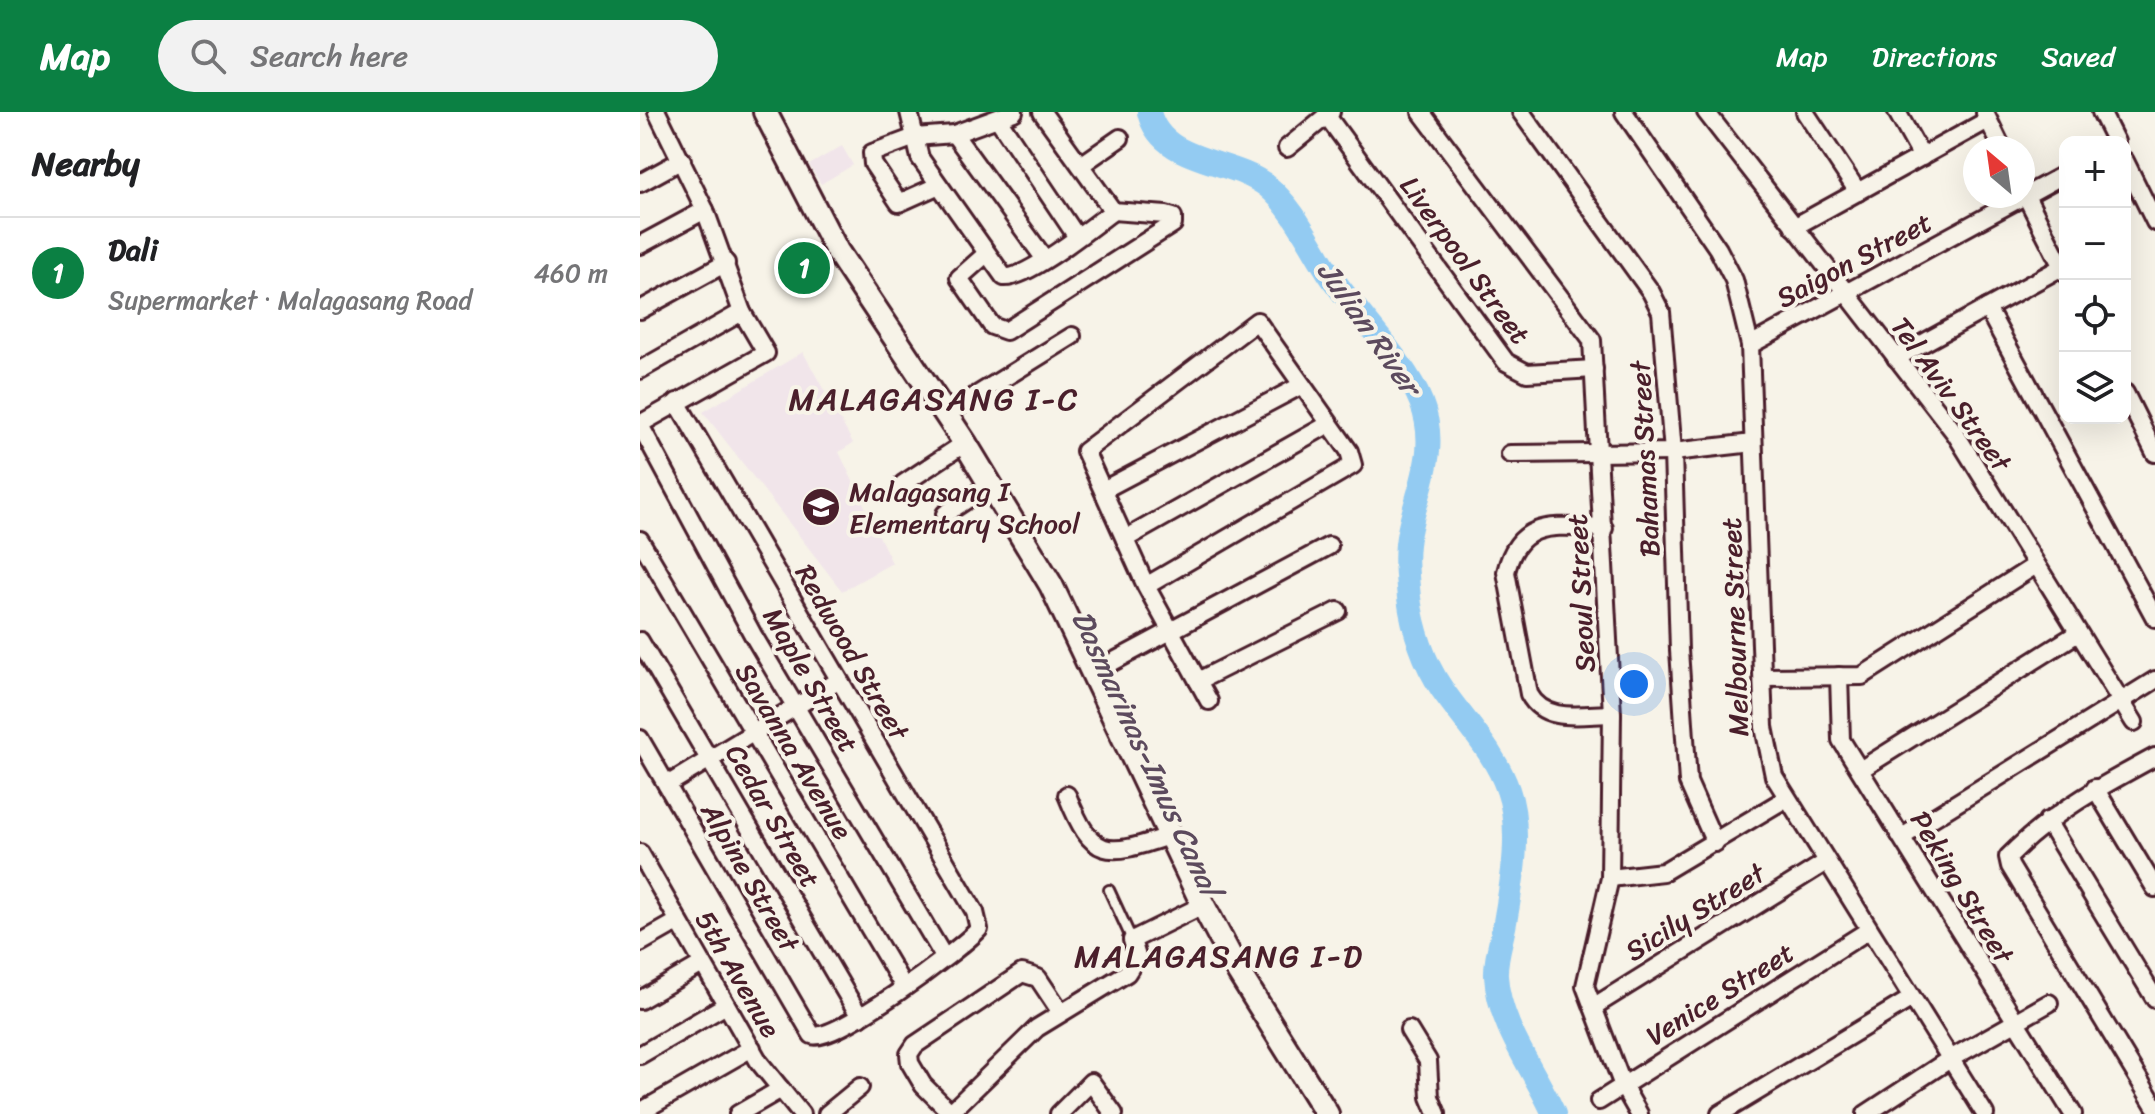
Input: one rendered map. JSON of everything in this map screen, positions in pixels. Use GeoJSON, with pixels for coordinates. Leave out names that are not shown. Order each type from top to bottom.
{"type":"FeatureCollection","features":[{"type":"Feature","properties":{"kind":"main road"},"geometry":{"type":"LineString","coordinates":[[765,112],[837,251],[965,443],[1051,585],[1203,905],[1239,973],[1327,1114]]}},
{"type":"Feature","properties":{"kind":"street"},"geometry":{"type":"LineString","coordinates":[[640,119],[655,112],[682,160],[726,263],[742,312],[766,353],[640,425]]}},
{"type":"Feature","properties":{"kind":"street"},"geometry":{"type":"LineString","coordinates":[[909,112],[920,158],[937,186],[986,254],[999,273],[1007,278],[1044,258],[1113,211],[1166,215],[1174,221],[1144,245],[1006,331],[992,326],[959,278],[986,254]]}},
{"type":"Feature","properties":{"kind":"street"},"geometry":{"type":"LineString","coordinates":[[937,186],[899,203],[873,164],[872,153],[915,137],[954,134],[1014,112]]}},
{"type":"Feature","properties":{"kind":"street"},"geometry":{"type":"LineString","coordinates":[[1042,112],[1113,211]]}},
{"type":"Feature","properties":{"kind":"street","name":"Seoul Street"},"geometry":{"type":"LineString","coordinates":[[1421,112],[1584,324],[1592,340],[1612,714],[1610,878],[1585,974],[1585,986],[1623,1086],[1639,1114]]}},
{"type":"Feature","properties":{"kind":"street","name":"Bahamas Street"},"geometry":{"type":"LineString","coordinates":[[1521,112],[1651,292],[1661,312],[1673,452],[1679,650],[1688,782],[1715,843]]}},
{"type":"Feature","properties":{"kind":"street","name":"Melbourne Street"},"geometry":{"type":"LineString","coordinates":[[1624,112],[1718,249],[1734,280],[1750,345],[1766,746],[1774,776],[1985,1114]]}},
{"type":"Feature","properties":{"kind":"street","name":"Tel Aviv Street"},"geometry":{"type":"LineString","coordinates":[[1706,112],[1955,433],[2134,722]]}},
{"type":"Feature","properties":{"kind":"street"},"geometry":{"type":"LineString","coordinates":[[1805,112],[1858,192]]}},
{"type":"Feature","properties":{"kind":"street"},"geometry":{"type":"LineString","coordinates":[[1897,112],[1922,157]]}},
{"type":"Feature","properties":{"kind":"street"},"geometry":{"type":"LineString","coordinates":[[2101,112],[2113,136]]}},
{"type":"Feature","properties":{"kind":"street"},"geometry":{"type":"LineString","coordinates":[[1287,148],[1329,114]]}},
{"type":"Feature","properties":{"kind":"street","name":"Liverpool Street"},"geometry":{"type":"LineString","coordinates":[[1329,114],[1506,362],[1527,373],[1594,369]]}},
{"type":"Feature","properties":{"kind":"street"},"geometry":{"type":"LineString","coordinates":[[1794,227],[1922,157],[1986,116],[1996,136]]}},
{"type":"Feature","properties":{"kind":"street"},"geometry":{"type":"LineString","coordinates":[[998,119],[1077,237]]}},
{"type":"Feature","properties":{"kind":"street"},"geometry":{"type":"LineString","coordinates":[[954,134],[1044,258]]}},
{"type":"Feature","properties":{"kind":"street"},"geometry":{"type":"LineString","coordinates":[[1081,165],[1120,138]]}},
{"type":"Feature","properties":{"kind":"street"},"geometry":{"type":"LineString","coordinates":[[640,183],[682,160]]}},
{"type":"Feature","properties":{"kind":"street"},"geometry":{"type":"LineString","coordinates":[[2131,173],[2155,222]]}},
{"type":"Feature","properties":{"kind":"street","name":"Saigon Street"},"geometry":{"type":"LineString","coordinates":[[2035,188],[2059,177]]}},
{"type":"Feature","properties":{"kind":"street","name":"Saigon Street"},"geometry":{"type":"LineString","coordinates":[[1750,345],[1998,208]]}},
{"type":"Feature","properties":{"kind":"street"},"geometry":{"type":"LineString","coordinates":[[2032,208],[2059,260]]}},
{"type":"Feature","properties":{"kind":"street"},"geometry":{"type":"LineString","coordinates":[[640,245],[705,210]]}},
{"type":"Feature","properties":{"kind":"street"},"geometry":{"type":"LineString","coordinates":[[640,310],[726,263]]}},
{"type":"Feature","properties":{"kind":"street"},"geometry":{"type":"LineString","coordinates":[[1896,358],[2059,272]]}},
{"type":"Feature","properties":{"kind":"street"},"geometry":{"type":"LineString","coordinates":[[1987,308],[2155,618]]}},
{"type":"Feature","properties":{"kind":"street"},"geometry":{"type":"LineString","coordinates":[[640,370],[742,312]]}},
{"type":"Feature","properties":{"kind":"street"},"geometry":{"type":"LineString","coordinates":[[1146,586],[1353,465],[1353,458],[1257,321],[1085,451],[1146,586],[1209,701]]}},
{"type":"Feature","properties":{"kind":"street"},"geometry":{"type":"LineString","coordinates":[[946,414],[1072,336]]}},
{"type":"Feature","properties":{"kind":"street"},"geometry":{"type":"LineString","coordinates":[[1103,490],[1302,385]]}},
{"type":"Feature","properties":{"kind":"street","name":"Redwood Street"},"geometry":{"type":"LineString","coordinates":[[677,402],[975,912],[979,929],[944,957]]}},
{"type":"Feature","properties":{"kind":"street"},"geometry":{"type":"LineString","coordinates":[[2131,405],[2155,453]]}},
{"type":"Feature","properties":{"kind":"street"},"geometry":{"type":"LineString","coordinates":[[1125,539],[1329,424]]}},
{"type":"Feature","properties":{"kind":"street","name":"Maple Street"},"geometry":{"type":"LineString","coordinates":[[640,425],[795,707],[944,957]]}},
{"type":"Feature","properties":{"kind":"street"},"geometry":{"type":"LineString","coordinates":[[903,484],[965,443]]}},
{"type":"Feature","properties":{"kind":"street"},"geometry":{"type":"LineString","coordinates":[[1510,454],[1673,452],[1753,443]]}},
{"type":"Feature","properties":{"kind":"street"},"geometry":{"type":"LineString","coordinates":[[945,514],[991,484]]}},
{"type":"Feature","properties":{"kind":"street"},"geometry":{"type":"LineString","coordinates":[[1604,528],[1546,527],[1531,532],[1510,553],[1506,572],[1529,694],[1535,705],[1550,714],[1612,714]]}},
{"type":"Feature","properties":{"kind":"street","name":"Savanna Avenue"},"geometry":{"type":"LineString","coordinates":[[640,540],[904,987]]}},
{"type":"Feature","properties":{"kind":"street"},"geometry":{"type":"LineString","coordinates":[[1092,673],[1172,633],[1329,546]]}},
{"type":"Feature","properties":{"kind":"street"},"geometry":{"type":"LineString","coordinates":[[1764,677],[1862,676],[2036,565]]}},
{"type":"Feature","properties":{"kind":"street"},"geometry":{"type":"LineString","coordinates":[[1198,681],[1338,611]]}},
{"type":"Feature","properties":{"kind":"street"},"geometry":{"type":"LineString","coordinates":[[1860,770],[2078,633]]}},
{"type":"Feature","properties":{"kind":"street","name":"Cedar Street"},"geometry":{"type":"LineString","coordinates":[[640,641],[860,1017]]}},
{"type":"Feature","properties":{"kind":"street","name":"Peking Street"},"geometry":{"type":"LineString","coordinates":[[1839,676],[1838,727],[1841,740],[2073,1114]]}},
{"type":"Feature","properties":{"kind":"street"},"geometry":{"type":"LineString","coordinates":[[1902,837],[2155,680]]}},
{"type":"Feature","properties":{"kind":"street"},"geometry":{"type":"LineString","coordinates":[[667,785],[838,681]]}},
{"type":"Feature","properties":{"kind":"street","name":"Alpine Street"},"geometry":{"type":"LineString","coordinates":[[640,739],[807,1031],[817,1038],[860,1017]]}},
{"type":"Feature","properties":{"kind":"street"},"geometry":{"type":"LineString","coordinates":[[2152,764],[2095,788],[2047,821],[2008,857],[2010,866],[2155,1106]]}},
{"type":"Feature","properties":{"kind":"street"},"geometry":{"type":"LineString","coordinates":[[2095,788],[2155,888]]}},
{"type":"Feature","properties":{"kind":"street"},"geometry":{"type":"LineString","coordinates":[[1067,795],[1082,831],[1090,842],[1103,849],[1122,849],[1169,836]]}},
{"type":"Feature","properties":{"kind":"street"},"geometry":{"type":"LineString","coordinates":[[1610,878],[1663,872],[1787,798]]}},
{"type":"Feature","properties":{"kind":"street"},"geometry":{"type":"LineString","coordinates":[[2047,821],[2155,999]]}},
{"type":"Feature","properties":{"kind":"street","name":"5th Avenue"},"geometry":{"type":"LineString","coordinates":[[640,853],[647,881],[677,922],[752,1048],[801,1114]]}},
{"type":"Feature","properties":{"kind":"street","name":"Sicily Street"},"geometry":{"type":"LineString","coordinates":[[1593,1007],[1826,862]]}},
{"type":"Feature","properties":{"kind":"street"},"geometry":{"type":"LineString","coordinates":[[1060,1011],[1038,978],[1022,973],[915,1045],[909,1054],[910,1063],[923,1085],[949,1111],[1037,1028],[1060,1011],[1127,973],[1137,957],[1132,940],[1203,905]]}},
{"type":"Feature","properties":{"kind":"street"},"geometry":{"type":"LineString","coordinates":[[640,943],[677,922]]}},
{"type":"Feature","properties":{"kind":"street","name":"Venice Street"},"geometry":{"type":"LineString","coordinates":[[1599,1101],[1869,930]]}},
{"type":"Feature","properties":{"kind":"street"},"geometry":{"type":"LineString","coordinates":[[860,1017],[944,957]]}},
{"type":"Feature","properties":{"kind":"street"},"geometry":{"type":"LineString","coordinates":[[640,1000],[702,964]]}},
{"type":"Feature","properties":{"kind":"street"},"geometry":{"type":"LineString","coordinates":[[1720,1114],[1912,998]]}},
{"type":"Feature","properties":{"kind":"street"},"geometry":{"type":"LineString","coordinates":[[1866,1114],[1886,1109],[1950,1059],[2049,1003]]}},
{"type":"Feature","properties":{"kind":"street"},"geometry":{"type":"LineString","coordinates":[[640,1055],[726,1005]]}},
{"type":"Feature","properties":{"kind":"street"},"geometry":{"type":"LineString","coordinates":[[1409,1030],[1428,1061],[1430,1097],[1437,1114]]}},
{"type":"Feature","properties":{"kind":"street"},"geometry":{"type":"LineString","coordinates":[[640,1112],[752,1048]]}},
{"type":"Feature","properties":{"kind":"street"},"geometry":{"type":"LineString","coordinates":[[1059,1114],[1091,1082],[1114,1114]]}},
{"type":"Feature","properties":{"kind":"street"},"geometry":{"type":"LineString","coordinates":[[827,1114],[860,1087]]}},
{"type":"Feature","properties":{"kind":"street"},"geometry":{"type":"LineString","coordinates":[[738,1114],[781,1089]]}},
{"type":"Feature","properties":{"kind":"lane"},"geometry":{"type":"LineString","coordinates":[[1109,890],[1132,940]]}},
{"type":"Feature","properties":{"kind":"shaded area"},"geometry":{"type":"Polygon","coordinates":[[[842,146],[853,165],[821,184],[809,165],[842,146]]]}},
{"type":"Feature","properties":{"kind":"shaded area","name":"Malagasang I Elementary School"},"geometry":{"type":"Polygon","coordinates":[[[803,352],[853,443],[839,452],[892,563],[842,591],[703,412],[803,352]]]}},
{"type":"Feature","properties":{"kind":"waterway","name":"Julian River"},"geometry":{"type":"LineString","coordinates":[[1149,112],[1156,129],[1168,142],[1182,151],[1252,177],[1277,195],[1294,216],[1340,289],[1404,371],[1421,402],[1426,419],[1428,452],[1407,540],[1406,565],[1411,610],[1416,634],[1430,668],[1487,750],[1508,790],[1514,821],[1513,873],[1496,976],[1510,1030],[1554,1114]]}},
{"type":"Feature","properties":{"kind":"waterway","name":"Dasmarinas-Imus Canal"},"geometry":{"type":"LineString","coordinates":[[983,497],[1003,526]]}},
{"type":"Feature","properties":{"kind":"waterway","name":"Dasmarinas-Imus Canal"},"geometry":{"type":"LineString","coordinates":[[1179,880],[1191,905]]}},
{"type":"Feature","properties":{"kind":"waterway","name":"Dasmarinas-Imus Canal"},"geometry":{"type":"LineString","coordinates":[[1194,913],[1206,933]]}},
{"type":"Feature","properties":{"kind":"waterway","name":"Dasmarinas-Imus Canal"},"geometry":{"type":"LineString","coordinates":[[1285,1068],[1313,1114]]}},
{"type":"Feature","properties":{"kind":"place","name":"Dali"},"geometry":{"type":"Point","coordinates":[804,268]}},
{"type":"Feature","properties":{"kind":"place","name":"Malagasang I Elementary School"},"geometry":{"type":"Point","coordinates":[821,507]}},
{"type":"Feature","properties":{"kind":"district","name":"MALAGASANG I-C"},"geometry":{"type":"Point","coordinates":[934,399]}},
{"type":"Feature","properties":{"kind":"district","name":"MALAGASANG I-D"},"geometry":{"type":"Point","coordinates":[1219,956]}}]}
